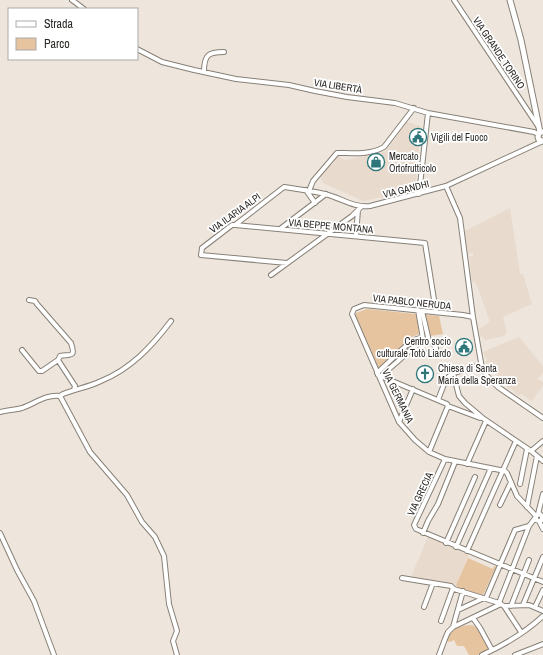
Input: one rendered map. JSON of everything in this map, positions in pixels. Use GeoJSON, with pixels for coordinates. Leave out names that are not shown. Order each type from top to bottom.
{"type":"FeatureCollection","features":[{"type":"Feature","properties":{"kind":"main road"},"geometry":{"type":"LineString","coordinates":[[510,0],[521,40],[527,76],[541,135]]}},
{"type":"Feature","properties":{"kind":"main road"},"geometry":{"type":"LineString","coordinates":[[534,106],[541,135]]}},
{"type":"Feature","properties":{"kind":"street"},"geometry":{"type":"LineString","coordinates":[[72,0],[83,8]]}},
{"type":"Feature","properties":{"kind":"street","name":"VIA GRANDE TORINO"},"geometry":{"type":"LineString","coordinates":[[454,0],[530,114],[541,135]]}},
{"type":"Feature","properties":{"kind":"street","name":"VIA LIBERTÀ"},"geometry":{"type":"LineString","coordinates":[[138,50],[162,62],[236,79],[289,85],[347,97],[395,103],[428,113],[534,132],[541,135]]}},
{"type":"Feature","properties":{"kind":"street"},"geometry":{"type":"LineString","coordinates":[[204,72],[208,55],[212,52],[224,52]]}},
{"type":"Feature","properties":{"kind":"street"},"geometry":{"type":"LineString","coordinates":[[308,190],[313,181],[337,153],[367,153],[384,147],[414,108]]}},
{"type":"Feature","properties":{"kind":"street"},"geometry":{"type":"LineString","coordinates":[[419,194],[428,113]]}},
{"type":"Feature","properties":{"kind":"street"},"geometry":{"type":"LineString","coordinates":[[530,114],[534,116],[536,115]]}},
{"type":"Feature","properties":{"kind":"street","name":"VIA GANDHI"},"geometry":{"type":"LineString","coordinates":[[360,209],[446,186],[527,148],[536,142],[541,135]]}},
{"type":"Feature","properties":{"kind":"street"},"geometry":{"type":"LineString","coordinates":[[446,186],[459,213],[473,318],[483,371],[498,387],[543,418]]}},
{"type":"Feature","properties":{"kind":"street","name":"VIA ILARIA ALPI"},"geometry":{"type":"LineString","coordinates":[[286,263],[201,255],[202,248],[232,225],[235,225],[284,187],[308,190]]}},
{"type":"Feature","properties":{"kind":"street"},"geometry":{"type":"LineString","coordinates":[[308,190],[326,194],[360,209]]}},
{"type":"Feature","properties":{"kind":"street"},"geometry":{"type":"LineString","coordinates":[[308,190],[315,203]]}},
{"type":"Feature","properties":{"kind":"street"},"geometry":{"type":"LineString","coordinates":[[280,229],[326,194]]}},
{"type":"Feature","properties":{"kind":"street"},"geometry":{"type":"LineString","coordinates":[[271,275],[360,209]]}},
{"type":"Feature","properties":{"kind":"street"},"geometry":{"type":"LineString","coordinates":[[356,236],[360,209]]}},
{"type":"Feature","properties":{"kind":"street","name":"VIA BEPPE MONTANA"},"geometry":{"type":"LineString","coordinates":[[235,225],[425,243],[436,312]]}},
{"type":"Feature","properties":{"kind":"street"},"geometry":{"type":"LineString","coordinates":[[22,350],[39,371],[42,371],[58,360],[60,356],[71,355],[74,352],[71,343],[35,301],[29,300]]}},
{"type":"Feature","properties":{"kind":"street","name":"VIA PABLO NERUDA"},"geometry":{"type":"LineString","coordinates":[[352,314],[354,309],[364,305],[463,315],[473,318]]}},
{"type":"Feature","properties":{"kind":"street"},"geometry":{"type":"LineString","coordinates":[[420,310],[423,339]]}},
{"type":"Feature","properties":{"kind":"street"},"geometry":{"type":"LineString","coordinates":[[420,310],[429,341]]}},
{"type":"Feature","properties":{"kind":"street","name":"VIA GERMANIA"},"geometry":{"type":"LineString","coordinates":[[352,314],[399,422],[415,440],[429,452],[445,459],[503,470]]}},
{"type":"Feature","properties":{"kind":"street"},"geometry":{"type":"LineString","coordinates":[[0,412],[20,408],[53,396],[60,396],[62,394],[102,381],[122,371],[138,359],[157,340],[171,321]]}},
{"type":"Feature","properties":{"kind":"street"},"geometry":{"type":"LineString","coordinates":[[379,374],[409,343],[417,339],[429,341],[435,345],[436,351],[431,355],[418,351],[414,347]]}},
{"type":"Feature","properties":{"kind":"street"},"geometry":{"type":"LineString","coordinates":[[379,374],[414,347],[415,341]]}},
{"type":"Feature","properties":{"kind":"street"},"geometry":{"type":"LineString","coordinates":[[58,360],[74,386],[74,390]]}},
{"type":"Feature","properties":{"kind":"street"},"geometry":{"type":"LineString","coordinates":[[438,400],[446,379],[452,373],[481,365]]}},
{"type":"Feature","properties":{"kind":"street"},"geometry":{"type":"LineString","coordinates":[[452,373],[461,398],[469,407],[543,461]]}},
{"type":"Feature","properties":{"kind":"street"},"geometry":{"type":"LineString","coordinates":[[379,374],[447,404],[448,406],[485,420]]}},
{"type":"Feature","properties":{"kind":"street"},"geometry":{"type":"LineString","coordinates":[[399,422],[413,389]]}},
{"type":"Feature","properties":{"kind":"street"},"geometry":{"type":"LineString","coordinates":[[60,396],[90,452],[127,494],[142,522],[155,537],[165,562],[169,604],[177,631],[173,642],[177,655]]}},
{"type":"Feature","properties":{"kind":"street"},"geometry":{"type":"LineString","coordinates":[[429,452],[448,406]]}},
{"type":"Feature","properties":{"kind":"street"},"geometry":{"type":"LineString","coordinates":[[467,464],[485,420]]}},
{"type":"Feature","properties":{"kind":"street"},"geometry":{"type":"LineString","coordinates":[[468,551],[516,441]]}},
{"type":"Feature","properties":{"kind":"street"},"geometry":{"type":"LineString","coordinates":[[520,484],[529,450],[543,441]]}},
{"type":"Feature","properties":{"kind":"street"},"geometry":{"type":"LineString","coordinates":[[527,507],[537,456]]}},
{"type":"Feature","properties":{"kind":"street","name":"VIA GRECIA"},"geometry":{"type":"LineString","coordinates":[[423,533],[416,529],[414,525],[445,459]]}},
{"type":"Feature","properties":{"kind":"street"},"geometry":{"type":"LineString","coordinates":[[455,462],[438,504],[423,533],[543,582]]}},
{"type":"Feature","properties":{"kind":"street"},"geometry":{"type":"LineString","coordinates":[[456,547],[491,468]]}},
{"type":"Feature","properties":{"kind":"street"},"geometry":{"type":"LineString","coordinates":[[503,470],[507,473],[516,496],[539,518],[543,529]]}},
{"type":"Feature","properties":{"kind":"street"},"geometry":{"type":"LineString","coordinates":[[446,542],[475,477]]}},
{"type":"Feature","properties":{"kind":"street"},"geometry":{"type":"LineString","coordinates":[[500,505],[511,481]]}},
{"type":"Feature","properties":{"kind":"street"},"geometry":{"type":"LineString","coordinates":[[458,610],[485,598],[515,530],[529,526],[539,518],[543,494]]}},
{"type":"Feature","properties":{"kind":"street"},"geometry":{"type":"LineString","coordinates":[[439,655],[448,632],[453,627],[501,604],[529,526]]}},
{"type":"Feature","properties":{"kind":"street"},"geometry":{"type":"LineString","coordinates":[[0,533],[17,570],[34,601],[54,655]]}},
{"type":"Feature","properties":{"kind":"street"},"geometry":{"type":"LineString","coordinates":[[523,605],[543,557]]}},
{"type":"Feature","properties":{"kind":"street"},"geometry":{"type":"LineString","coordinates":[[511,606],[529,560]]}},
{"type":"Feature","properties":{"kind":"street"},"geometry":{"type":"LineString","coordinates":[[402,578],[451,586],[453,588],[501,604],[511,606],[523,605],[535,607],[543,611]]}},
{"type":"Feature","properties":{"kind":"street"},"geometry":{"type":"LineString","coordinates":[[424,607],[433,583]]}},
{"type":"Feature","properties":{"kind":"street"},"geometry":{"type":"LineString","coordinates":[[442,620],[453,588]]}},
{"type":"Feature","properties":{"kind":"street"},"geometry":{"type":"LineString","coordinates":[[535,607],[543,590]]}},
{"type":"Feature","properties":{"kind":"street"},"geometry":{"type":"LineString","coordinates":[[453,627],[463,591]]}},
{"type":"Feature","properties":{"kind":"street"},"geometry":{"type":"LineString","coordinates":[[501,604],[522,632]]}},
{"type":"Feature","properties":{"kind":"street"},"geometry":{"type":"LineString","coordinates":[[482,655],[522,632],[543,616]]}},
{"type":"Feature","properties":{"kind":"street"},"geometry":{"type":"LineString","coordinates":[[473,618],[492,650]]}},
{"type":"Feature","properties":{"kind":"street"},"geometry":{"type":"LineString","coordinates":[[515,655],[543,644]]}},
{"type":"Feature","properties":{"kind":"shaded area","name":"Mercato Ortofrutticolo"},"geometry":{"type":"Polygon","coordinates":[[[407,122],[421,126],[416,181],[413,181],[406,192],[363,201],[323,183],[320,175],[329,164],[332,165],[335,162],[333,159],[337,155],[346,160],[385,152],[407,122]]]}},
{"type":"Feature","properties":{"kind":"shaded area"},"geometry":{"type":"Polygon","coordinates":[[[510,208],[520,274],[523,274],[532,304],[503,317],[507,332],[504,336],[485,340],[480,335],[479,329],[490,322],[475,282],[472,282],[469,256],[473,256],[473,253],[468,254],[465,231],[510,208]]]}},
{"type":"Feature","properties":{"kind":"shaded area"},"geometry":{"type":"Polygon","coordinates":[[[519,337],[543,366],[543,373],[537,379],[543,382],[543,386],[532,401],[521,394],[518,396],[511,388],[509,389],[485,362],[487,360],[483,352],[519,337]]]}},
{"type":"Feature","properties":{"kind":"shaded area"},"geometry":{"type":"Polygon","coordinates":[[[428,537],[469,554],[456,585],[413,577],[412,574],[428,537]]]}},
{"type":"Feature","properties":{"kind":"green space"},"geometry":{"type":"Polygon","coordinates":[[[367,309],[416,314],[419,334],[412,337],[379,368],[355,315],[356,313],[367,309]]]}},
{"type":"Feature","properties":{"kind":"green space"},"geometry":{"type":"Polygon","coordinates":[[[426,315],[439,316],[443,334],[430,336],[426,315]]]}},
{"type":"Feature","properties":{"kind":"green space"},"geometry":{"type":"Polygon","coordinates":[[[468,558],[493,569],[494,566],[496,567],[483,595],[458,588],[456,585],[468,558]]]}},
{"type":"Feature","properties":{"kind":"green space"},"geometry":{"type":"Polygon","coordinates":[[[470,625],[474,626],[480,631],[489,648],[488,650],[477,655],[469,655],[464,646],[457,646],[454,640],[450,642],[445,641],[455,629],[470,625]]]}},
{"type":"Feature","properties":{"kind":"place","name":"Vigili del Fuoco"},"geometry":{"type":"Point","coordinates":[418,137]}},
{"type":"Feature","properties":{"kind":"place","name":"Mercato Ortofrutticolo"},"geometry":{"type":"Point","coordinates":[376,162]}},
{"type":"Feature","properties":{"kind":"place","name":"Centro socio culturale Totò Liardo"},"geometry":{"type":"Point","coordinates":[464,347]}},
{"type":"Feature","properties":{"kind":"place","name":"Chiesa di Santa Maria della Speranza"},"geometry":{"type":"Point","coordinates":[425,374]}}]}
